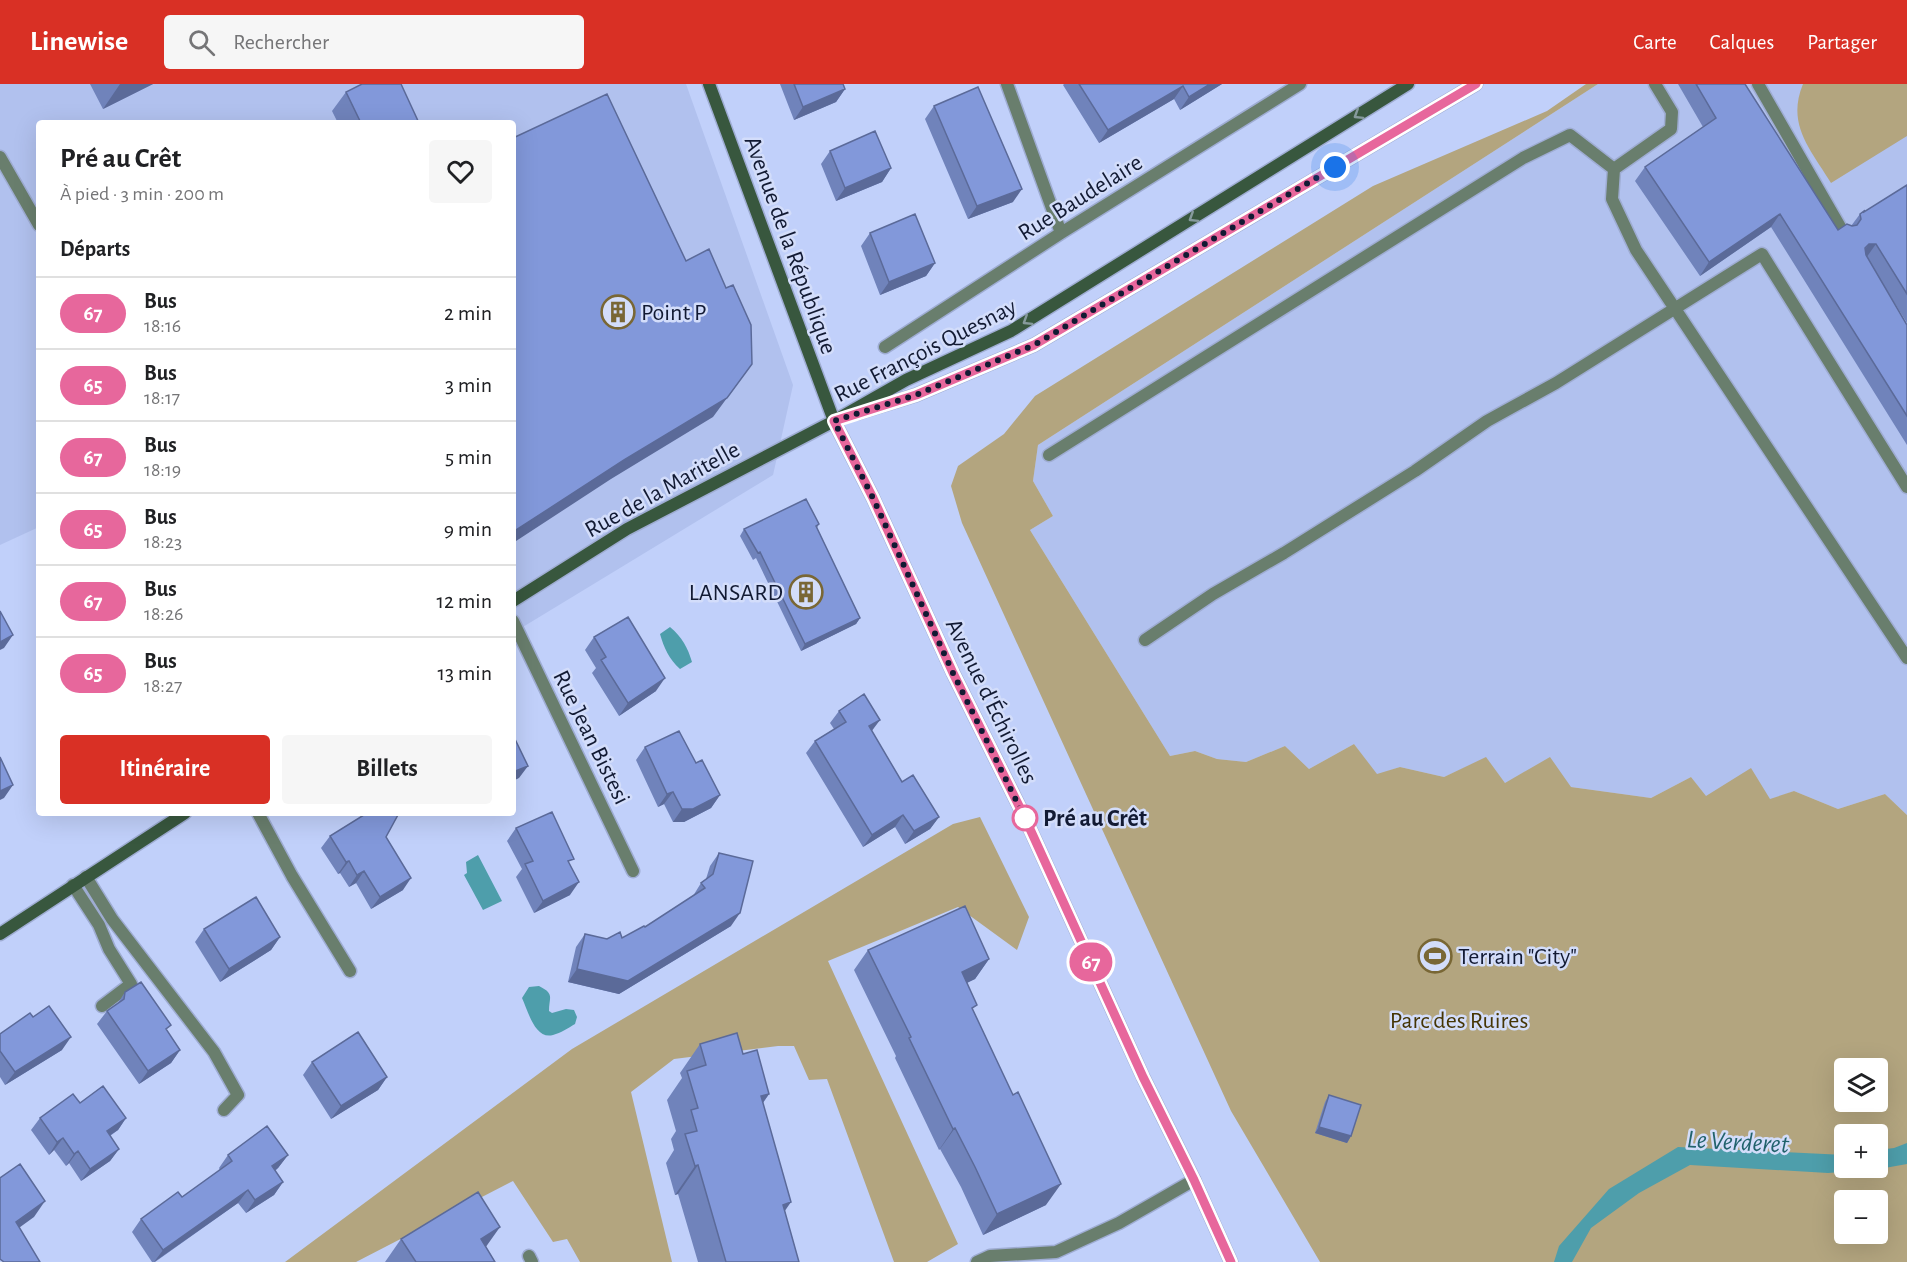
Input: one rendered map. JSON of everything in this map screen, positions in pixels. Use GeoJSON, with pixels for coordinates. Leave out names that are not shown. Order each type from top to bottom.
{"type":"FeatureCollection","features":[{"type":"Feature","properties":{"kind":"street","name":"Avenue de la République"},"geometry":{"type":"LineString","coordinates":[[709,84],[834,421]]}},
{"type":"Feature","properties":{"kind":"street"},"geometry":{"type":"LineString","coordinates":[[1007,84],[1061,233]]}},
{"type":"Feature","properties":{"kind":"street","name":"Rue Baudelaire"},"geometry":{"type":"LineString","coordinates":[[885,347],[1061,233],[1300,84]]}},
{"type":"Feature","properties":{"kind":"street","name":"Rue François Quesnay"},"geometry":{"type":"LineString","coordinates":[[834,421],[906,380],[1011,331],[1408,84]]}},
{"type":"Feature","properties":{"kind":"street","name":"Rue François Quesnay"},"geometry":{"type":"LineString","coordinates":[[834,421],[916,395],[1034,345],[1476,84]]}},
{"type":"Feature","properties":{"kind":"street"},"geometry":{"type":"LineString","coordinates":[[1614,169],[1671,129],[1672,112],[1655,84]]}},
{"type":"Feature","properties":{"kind":"street"},"geometry":{"type":"LineString","coordinates":[[1758,84],[1843,232]]}},
{"type":"Feature","properties":{"kind":"street"},"geometry":{"type":"LineString","coordinates":[[1049,455],[1523,158],[1570,135],[1614,169]]}},
{"type":"Feature","properties":{"kind":"street"},"geometry":{"type":"LineString","coordinates":[[0,157],[36,220]]}},
{"type":"Feature","properties":{"kind":"street"},"geometry":{"type":"LineString","coordinates":[[1614,169],[1612,199],[1636,250],[1907,658]]}},
{"type":"Feature","properties":{"kind":"street"},"geometry":{"type":"LineString","coordinates":[[1145,640],[1214,594],[1415,471],[1487,421],[1556,383],[1762,254],[1907,487]]}},
{"type":"Feature","properties":{"kind":"street","name":"Rue de la Maritelle"},"geometry":{"type":"LineString","coordinates":[[516,599],[627,529],[834,421]]}},
{"type":"Feature","properties":{"kind":"street","name":"Avenue d'Échirolles"},"geometry":{"type":"LineString","coordinates":[[834,421],[873,498],[953,673],[1025,818],[1143,1077],[1194,1180],[1231,1262]]}},
{"type":"Feature","properties":{"kind":"street","name":"Rue Jean Bistesi"},"geometry":{"type":"LineString","coordinates":[[516,627],[633,871]]}},
{"type":"Feature","properties":{"kind":"street"},"geometry":{"type":"LineString","coordinates":[[0,934],[180,816]]}},
{"type":"Feature","properties":{"kind":"street"},"geometry":{"type":"LineString","coordinates":[[260,816],[292,876],[350,971]]}},
{"type":"Feature","properties":{"kind":"street"},"geometry":{"type":"LineString","coordinates":[[86,877],[112,919],[214,1052],[238,1095],[224,1110]]}},
{"type":"Feature","properties":{"kind":"street"},"geometry":{"type":"LineString","coordinates":[[73,885],[99,925],[109,949],[131,984],[102,1006]]}},
{"type":"Feature","properties":{"kind":"street"},"geometry":{"type":"LineString","coordinates":[[977,1262],[990,1256],[1056,1252],[1119,1223],[1194,1180]]}},
{"type":"Feature","properties":{"kind":"shaded area"},"geometry":{"type":"Polygon","coordinates":[[[0,84],[686,84],[793,385],[773,475],[516,631],[516,120],[36,120],[36,528],[0,545],[0,84]]]}},
{"type":"Feature","properties":{"kind":"shaded area"},"geometry":{"type":"Polygon","coordinates":[[[1598,84],[1907,84],[1907,815],[1885,794],[1838,809],[1794,791],[1770,800],[1705,796],[1691,777],[1651,798],[1571,787],[1505,783],[1486,758],[1444,777],[1400,767],[1377,775],[1354,744],[1309,769],[1285,746],[1246,762],[1217,759],[1195,751],[1170,756],[1030,530],[1053,516],[1033,481],[1038,445],[1598,84]]]}},
{"type":"Feature","properties":{"kind":"shaded area"},"geometry":{"type":"Polygon","coordinates":[[[670,627],[684,643],[692,662],[680,669],[667,653],[660,634],[670,627]]]}},
{"type":"Feature","properties":{"kind":"shaded area"},"geometry":{"type":"Polygon","coordinates":[[[478,855],[502,901],[483,910],[464,875],[467,873],[466,862],[478,855]]]}},
{"type":"Feature","properties":{"kind":"shaded area"},"geometry":{"type":"Polygon","coordinates":[[[539,986],[549,994],[549,1011],[552,1013],[566,1009],[574,1010],[577,1017],[575,1024],[553,1035],[541,1033],[537,1029],[522,998],[529,987],[539,986]]]}},
{"type":"Feature","properties":{"kind":"shaded area","name":"Le Verderet"},"geometry":{"type":"Polygon","coordinates":[[[1907,1143],[1907,1164],[1888,1167],[1888,1149],[1907,1143]]]}},
{"type":"Feature","properties":{"kind":"shaded area","name":"Le Verderet"},"geometry":{"type":"Polygon","coordinates":[[[1678,1147],[1834,1154],[1834,1173],[1690,1165],[1639,1193],[1591,1228],[1572,1262],[1554,1262],[1559,1246],[1609,1189],[1678,1147]]]}},
{"type":"Feature","properties":{"kind":"green space","name":"Parc des Ruires"},"geometry":{"type":"Polygon","coordinates":[[[1586,84],[1598,84],[1038,445],[1033,481],[1053,516],[1030,530],[1170,756],[1195,751],[1217,759],[1246,762],[1285,746],[1309,769],[1354,744],[1377,774],[1400,767],[1444,777],[1486,757],[1505,783],[1550,757],[1571,787],[1651,798],[1691,777],[1706,796],[1751,768],[1770,799],[1794,791],[1838,809],[1885,794],[1907,815],[1907,1262],[1320,1262],[1231,1111],[962,523],[951,486],[958,466],[1004,434],[1035,396],[1373,186],[1547,111],[1586,84]]]}},
{"type":"Feature","properties":{"kind":"green space"},"geometry":{"type":"Polygon","coordinates":[[[1803,84],[1907,84],[1907,136],[1831,183],[1809,148],[1799,125],[1797,112],[1803,84]]]}},
{"type":"Feature","properties":{"kind":"green space"},"geometry":{"type":"Polygon","coordinates":[[[980,817],[1029,917],[1017,950],[958,907],[828,961],[958,1244],[927,1262],[894,1262],[827,1079],[809,1080],[794,1046],[778,1046],[674,1059],[631,1092],[672,1262],[580,1262],[567,1239],[553,1242],[513,1181],[356,1262],[285,1262],[572,1049],[953,824],[980,817]]]}},
{"type":"Feature","properties":{"kind":"building"},"geometry":{"type":"Polygon","coordinates":[[[362,84],[401,84],[418,120],[360,120],[346,92],[362,84]]]}},
{"type":"Feature","properties":{"kind":"building"},"geometry":{"type":"Polygon","coordinates":[[[794,84],[843,84],[845,89],[803,107],[794,84]]]}},
{"type":"Feature","properties":{"kind":"building"},"geometry":{"type":"Polygon","coordinates":[[[1079,84],[1210,84],[1189,97],[1183,86],[1108,130],[1079,84]]]}},
{"type":"Feature","properties":{"kind":"building"},"geometry":{"type":"Polygon","coordinates":[[[1696,84],[1745,84],[1838,230],[1847,224],[1857,225],[1861,219],[1860,214],[1907,185],[1907,294],[1876,244],[1869,244],[1865,248],[1866,255],[1907,325],[1907,416],[1780,214],[1709,262],[1645,167],[1716,118],[1696,84]]]}},
{"type":"Feature","properties":{"kind":"building"},"geometry":{"type":"Polygon","coordinates":[[[978,87],[1022,189],[977,206],[934,106],[978,87]]]}},
{"type":"Feature","properties":{"kind":"building","name":"Point P"},"geometry":{"type":"Polygon","coordinates":[[[607,94],[686,261],[709,249],[726,288],[733,285],[751,325],[752,364],[727,398],[624,460],[516,530],[516,137],[607,94]]]}},
{"type":"Feature","properties":{"kind":"building"},"geometry":{"type":"Polygon","coordinates":[[[875,131],[891,168],[845,188],[830,151],[875,131]]]}},
{"type":"Feature","properties":{"kind":"building"},"geometry":{"type":"Polygon","coordinates":[[[915,214],[935,263],[889,282],[870,233],[915,214]]]}},
{"type":"Feature","properties":{"kind":"building","name":"LANSARD"},"geometry":{"type":"Polygon","coordinates":[[[806,499],[819,524],[816,526],[860,618],[805,644],[760,552],[758,553],[744,529],[806,499]]]}},
{"type":"Feature","properties":{"kind":"building"},"geometry":{"type":"Polygon","coordinates":[[[0,611],[13,635],[0,642],[0,611]]]}},
{"type":"Feature","properties":{"kind":"building"},"geometry":{"type":"Polygon","coordinates":[[[628,617],[665,678],[628,703],[601,660],[606,657],[594,637],[628,617]]]}},
{"type":"Feature","properties":{"kind":"building"},"geometry":{"type":"Polygon","coordinates":[[[864,694],[880,720],[869,726],[902,782],[913,775],[939,817],[914,831],[903,815],[872,835],[815,741],[846,722],[839,711],[864,694]]]}},
{"type":"Feature","properties":{"kind":"building"},"geometry":{"type":"Polygon","coordinates":[[[679,731],[696,763],[702,760],[720,795],[693,809],[682,809],[673,792],[667,794],[645,747],[679,731]]]}},
{"type":"Feature","properties":{"kind":"building"},"geometry":{"type":"Polygon","coordinates":[[[516,741],[528,766],[516,771],[516,741]]]}},
{"type":"Feature","properties":{"kind":"building"},"geometry":{"type":"Polygon","coordinates":[[[0,757],[13,785],[0,791],[0,757]]]}},
{"type":"Feature","properties":{"kind":"building"},"geometry":{"type":"Polygon","coordinates":[[[552,812],[574,859],[568,861],[579,882],[543,901],[525,864],[533,861],[516,828],[552,812]]]}},
{"type":"Feature","properties":{"kind":"building"},"geometry":{"type":"Polygon","coordinates":[[[362,816],[397,816],[386,837],[411,878],[380,897],[364,871],[357,875],[349,861],[346,862],[330,836],[362,816]]]}},
{"type":"Feature","properties":{"kind":"building"},"geometry":{"type":"Polygon","coordinates":[[[719,853],[753,861],[740,913],[628,981],[577,969],[585,934],[607,939],[620,932],[622,938],[645,927],[705,888],[701,883],[713,874],[719,853]]]}},
{"type":"Feature","properties":{"kind":"building"},"geometry":{"type":"Polygon","coordinates":[[[256,897],[280,937],[229,969],[204,929],[256,897]]]}},
{"type":"Feature","properties":{"kind":"building"},"geometry":{"type":"Polygon","coordinates":[[[965,906],[989,959],[962,972],[977,1005],[972,1008],[1013,1095],[1018,1092],[1061,1184],[997,1214],[955,1128],[953,1129],[868,950],[965,906]]]}},
{"type":"Feature","properties":{"kind":"building"},"geometry":{"type":"Polygon","coordinates":[[[141,982],[171,1025],[166,1029],[180,1050],[148,1071],[107,1011],[124,999],[125,992],[141,982]]]}},
{"type":"Feature","properties":{"kind":"building"},"geometry":{"type":"Polygon","coordinates":[[[49,1006],[71,1037],[15,1072],[0,1051],[0,1034],[30,1013],[33,1017],[49,1006]]]}},
{"type":"Feature","properties":{"kind":"building"},"geometry":{"type":"Polygon","coordinates":[[[358,1032],[387,1077],[341,1106],[312,1062],[358,1032]]]}},
{"type":"Feature","properties":{"kind":"building"},"geometry":{"type":"Polygon","coordinates":[[[737,1033],[743,1054],[757,1050],[769,1094],[761,1096],[791,1202],[783,1205],[799,1262],[726,1262],[698,1165],[695,1166],[685,1134],[697,1131],[691,1110],[698,1108],[687,1071],[706,1065],[700,1044],[737,1033]]]}},
{"type":"Feature","properties":{"kind":"building"},"geometry":{"type":"Polygon","coordinates":[[[103,1086],[126,1118],[107,1131],[119,1149],[90,1169],[78,1151],[74,1154],[63,1138],[57,1142],[40,1118],[73,1094],[80,1103],[103,1086]]]}},
{"type":"Feature","properties":{"kind":"building"},"geometry":{"type":"Polygon","coordinates":[[[1329,1095],[1361,1105],[1351,1136],[1319,1127],[1329,1095]]]}},
{"type":"Feature","properties":{"kind":"building"},"geometry":{"type":"Polygon","coordinates":[[[267,1126],[288,1155],[272,1166],[283,1182],[255,1200],[248,1190],[163,1250],[141,1219],[178,1192],[182,1197],[232,1161],[228,1155],[267,1126]]]}},
{"type":"Feature","properties":{"kind":"building"},"geometry":{"type":"Polygon","coordinates":[[[20,1164],[45,1201],[16,1222],[40,1262],[4,1262],[0,1259],[0,1178],[20,1164]]]}},
{"type":"Feature","properties":{"kind":"building"},"geometry":{"type":"Polygon","coordinates":[[[478,1192],[500,1227],[481,1239],[495,1262],[416,1262],[401,1239],[478,1192]]]}},
{"type":"Feature","properties":{"kind":"bus line","name":"67"},"geometry":{"type":"LineString","coordinates":[[1231,1262],[1194,1180],[1143,1077],[1047,864],[953,673],[873,498],[834,421],[916,395],[1034,345],[1476,84]]}},
{"type":"Feature","properties":{"kind":"place","name":"Point P"},"geometry":{"type":"Point","coordinates":[618,312]}},
{"type":"Feature","properties":{"kind":"place","name":"LANSARD"},"geometry":{"type":"Point","coordinates":[806,592]}},
{"type":"Feature","properties":{"kind":"place","name":"Pré au Crêt"},"geometry":{"type":"Point","coordinates":[1025,818]}},
{"type":"Feature","properties":{"kind":"place","name":"Terrain \"City\""},"geometry":{"type":"Point","coordinates":[1435,956]}},
{"type":"Feature","properties":{"kind":"route"},"geometry":{"type":"LineString","coordinates":[[1025,818],[953,673],[873,498],[834,421],[916,395],[1034,345],[1335,167]]}}]}
